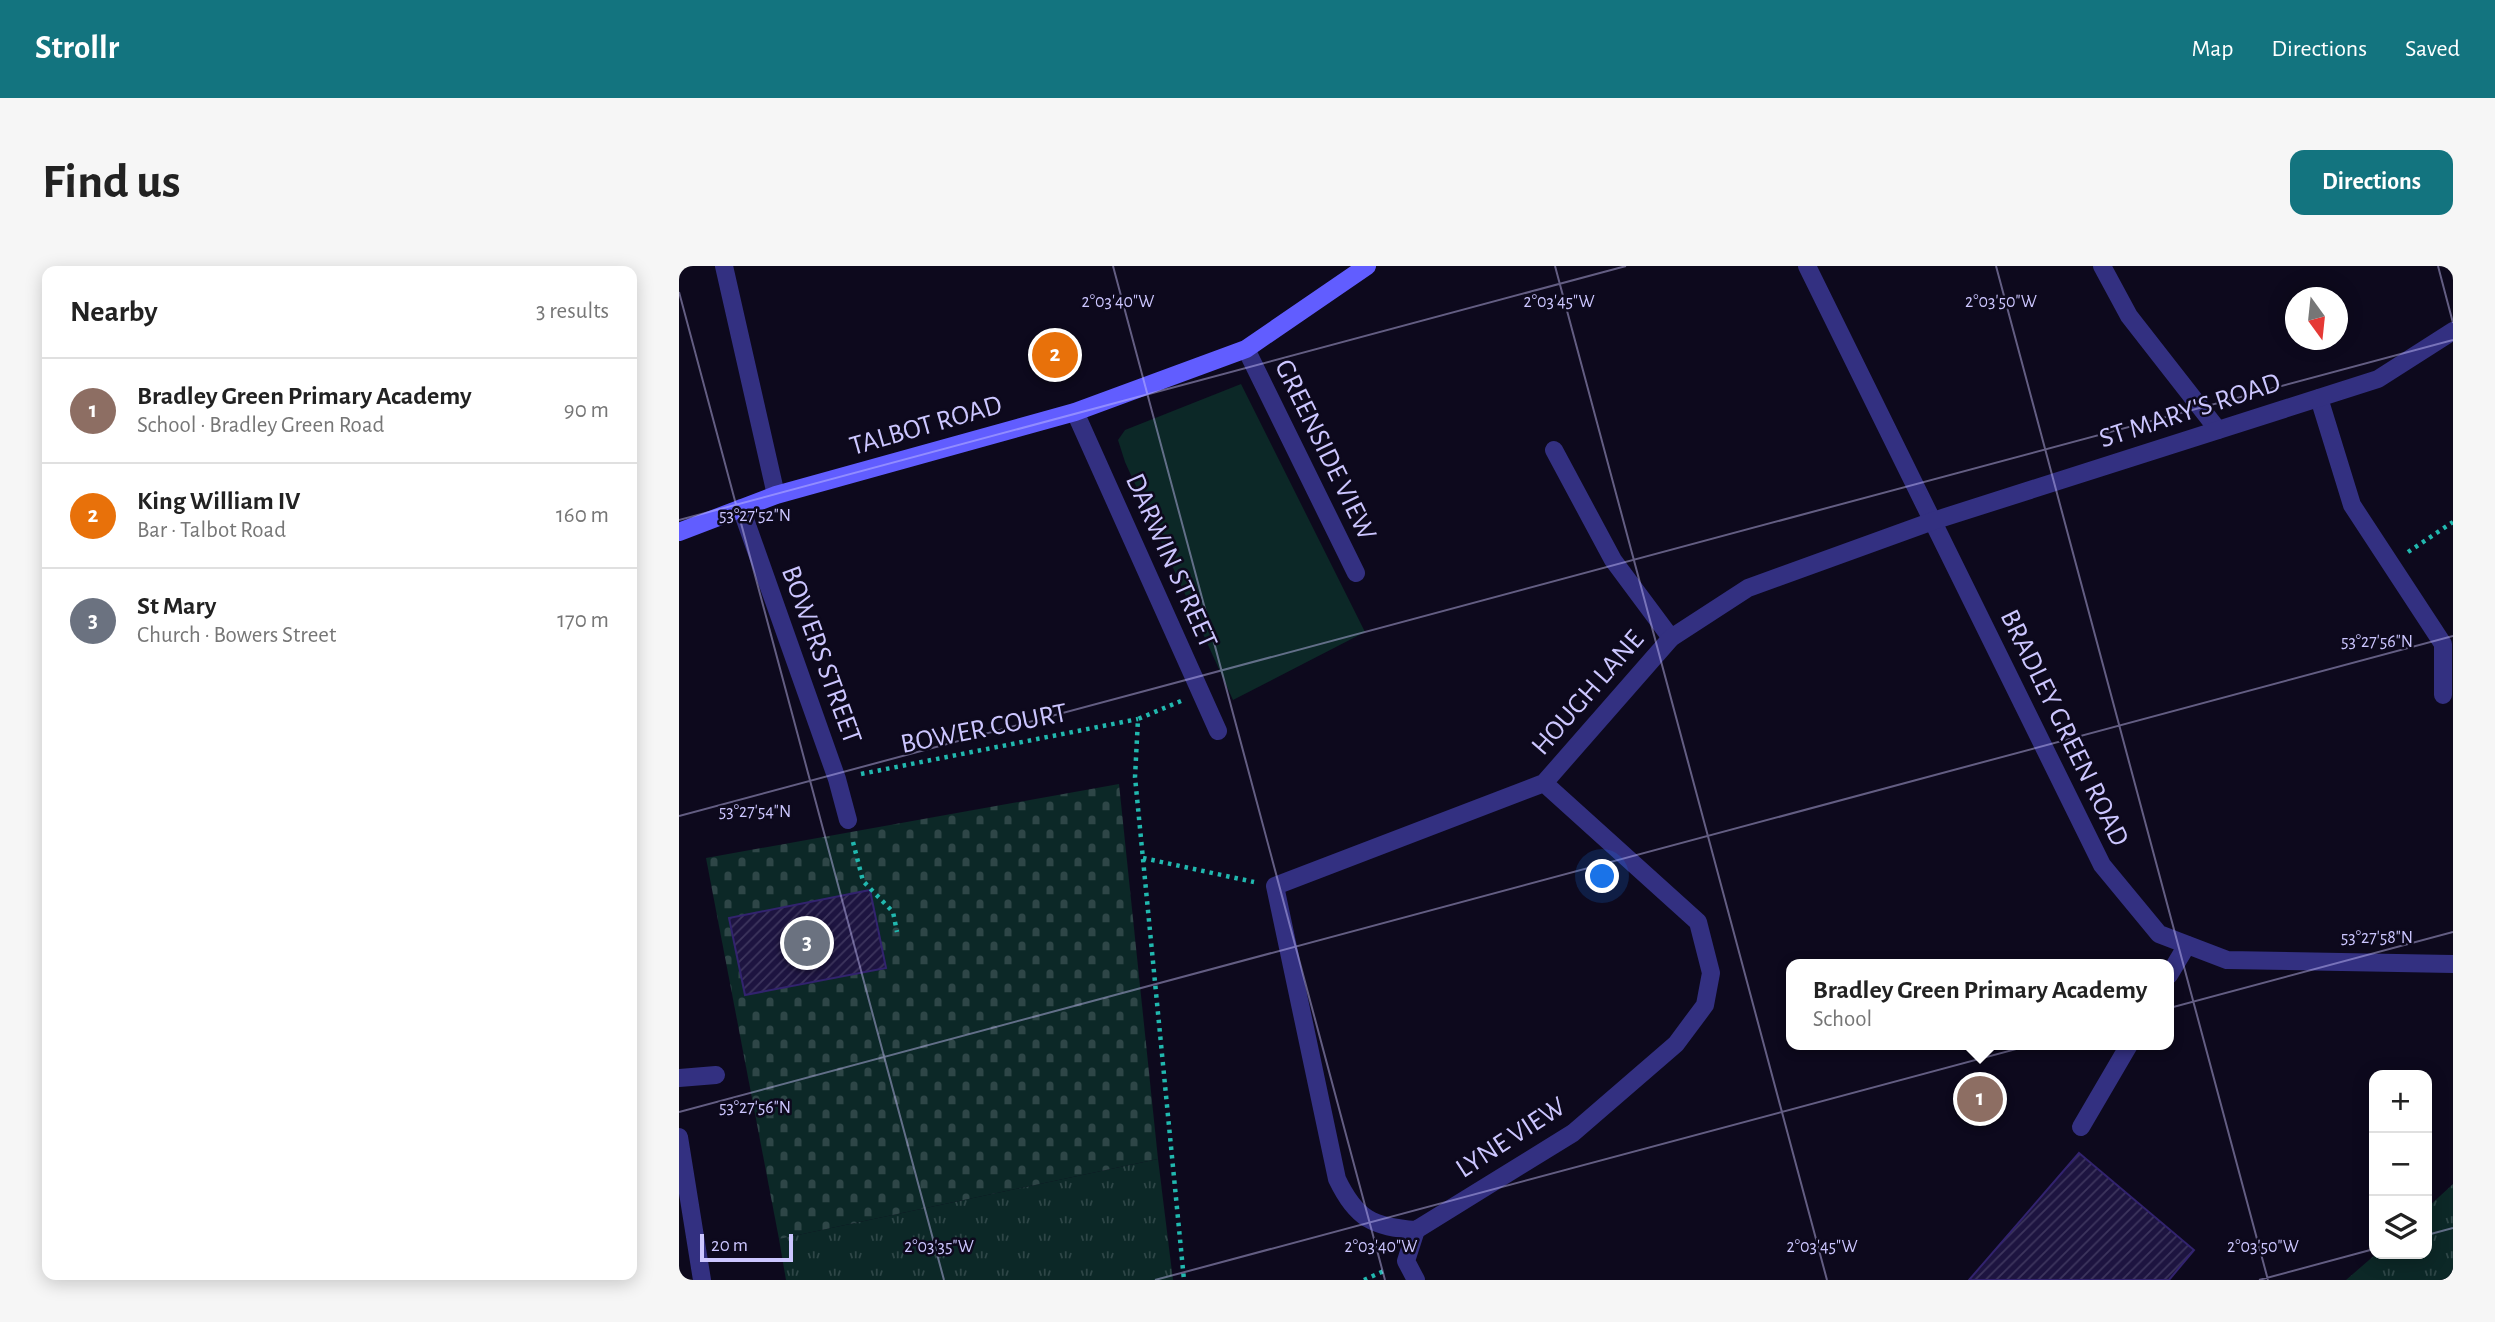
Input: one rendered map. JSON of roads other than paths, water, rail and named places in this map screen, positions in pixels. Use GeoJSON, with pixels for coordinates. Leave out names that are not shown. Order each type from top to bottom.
{"type":"FeatureCollection","features":[{"type":"Feature","properties":{"kind":"street"},"geometry":{"type":"LineString","coordinates":[[724,266],[776,495]]}},
{"type":"Feature","properties":{"kind":"street","name":"TALBOT ROAD"},"geometry":{"type":"LineString","coordinates":[[679,531],[776,495],[1075,412],[1246,349],[1367,266]]}},
{"type":"Feature","properties":{"kind":"street","name":"BRADLEY GREEN ROAD"},"geometry":{"type":"LineString","coordinates":[[1807,266],[2102,865],[2159,934],[2227,960],[2453,964]]}},
{"type":"Feature","properties":{"kind":"street"},"geometry":{"type":"LineString","coordinates":[[2102,266],[2129,316],[2218,430]]}},
{"type":"Feature","properties":{"kind":"street","name":"ST MARY'S ROAD"},"geometry":{"type":"LineString","coordinates":[[1933,521],[2378,379],[2453,331]]}},
{"type":"Feature","properties":{"kind":"street","name":"GREENSIDE VIEW"},"geometry":{"type":"LineString","coordinates":[[1246,349],[1356,573]]}},
{"type":"Feature","properties":{"kind":"street"},"geometry":{"type":"LineString","coordinates":[[2319,398],[2351,505],[2443,644],[2443,695]]}},
{"type":"Feature","properties":{"kind":"street","name":"DARWIN STREET"},"geometry":{"type":"LineString","coordinates":[[1075,412],[1219,731]]}},
{"type":"Feature","properties":{"kind":"street"},"geometry":{"type":"LineString","coordinates":[[1554,450],[1613,560],[1671,638]]}},
{"type":"Feature","properties":{"kind":"street","name":"BOWERS STREET"},"geometry":{"type":"LineString","coordinates":[[741,508],[837,779],[848,820]]}},
{"type":"Feature","properties":{"kind":"street","name":"HOUGH LANE"},"geometry":{"type":"LineString","coordinates":[[1416,1230],[1390,1228],[1363,1218],[1346,1199],[1337,1179],[1275,886],[1544,783],[1671,638],[1748,589],[1933,521]]}},
{"type":"Feature","properties":{"kind":"street","name":"LYNE VIEW"},"geometry":{"type":"LineString","coordinates":[[1416,1230],[1573,1133],[1676,1044],[1705,1005],[1711,973],[1697,922],[1544,783]]}},
{"type":"Feature","properties":{"kind":"street"},"geometry":{"type":"LineString","coordinates":[[2174,966],[2186,945]]}},
{"type":"Feature","properties":{"kind":"street"},"geometry":{"type":"LineString","coordinates":[[2081,1127],[2126,1050]]}},
{"type":"Feature","properties":{"kind":"street"},"geometry":{"type":"LineString","coordinates":[[679,1078],[716,1075]]}},
{"type":"Feature","properties":{"kind":"street"},"geometry":{"type":"LineString","coordinates":[[679,1137],[702,1280]]}},
{"type":"Feature","properties":{"kind":"street"},"geometry":{"type":"LineString","coordinates":[[1416,1230],[1406,1261],[1416,1280]]}},
{"type":"Feature","properties":{"kind":"place","name":"King William IV"},"geometry":{"type":"Point","coordinates":[1055,355]}},
{"type":"Feature","properties":{"kind":"place","name":"St Mary"},"geometry":{"type":"Point","coordinates":[807,943]}},
{"type":"Feature","properties":{"kind":"place","name":"Bradley Green Primary Academy"},"geometry":{"type":"Point","coordinates":[1980,1099]}}]}
